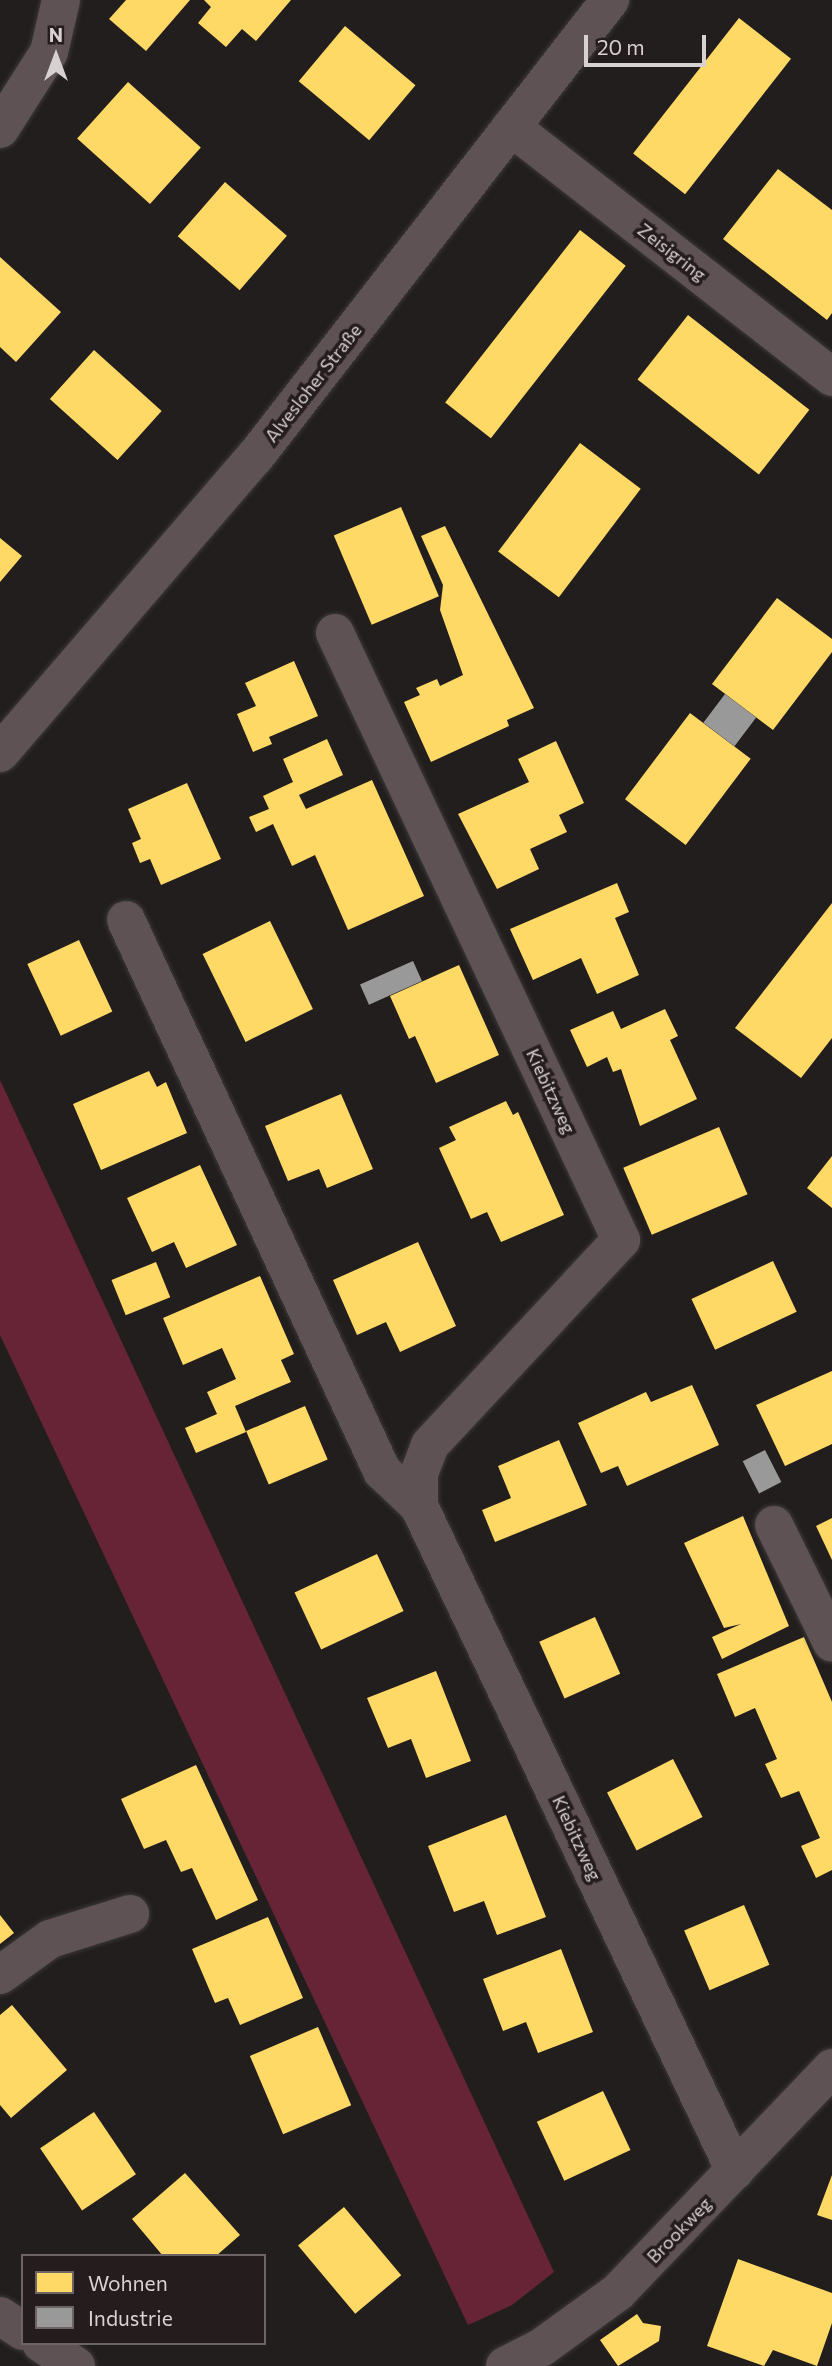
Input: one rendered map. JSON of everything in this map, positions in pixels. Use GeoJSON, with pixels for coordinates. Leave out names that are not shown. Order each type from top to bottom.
{"type":"FeatureCollection","features":[{"type":"Feature","properties":{"kind":"street"},"geometry":{"type":"LineString","coordinates":[[0,129],[49,52],[61,0]]}},
{"type":"Feature","properties":{"kind":"street","name":"Alvesloher Straße"},"geometry":{"type":"LineString","coordinates":[[0,753],[255,457],[610,0]]}},
{"type":"Feature","properties":{"kind":"street","name":"Zeisigring"},"geometry":{"type":"LineString","coordinates":[[512,127],[832,377]]}},
{"type":"Feature","properties":{"kind":"street","name":"Kiebitzweg"},"geometry":{"type":"LineString","coordinates":[[335,633],[621,1240],[430,1445],[419,1474],[419,1506]]}},
{"type":"Feature","properties":{"kind":"street","name":"Kiebitzweg"},"geometry":{"type":"LineString","coordinates":[[126,920],[382,1471],[419,1506],[735,2171]]}},
{"type":"Feature","properties":{"kind":"street"},"geometry":{"type":"LineString","coordinates":[[774,1525],[832,1643]]}},
{"type":"Feature","properties":{"kind":"street"},"geometry":{"type":"LineString","coordinates":[[0,1975],[50,1939],[130,1914]]}},
{"type":"Feature","properties":{"kind":"street","name":"Brookweg"},"geometry":{"type":"LineString","coordinates":[[505,2366],[542,2347],[618,2292],[832,2068]]}},
{"type":"Feature","properties":{"kind":"street"},"geometry":{"type":"LineString","coordinates":[[0,2316],[21,2330]]}},
{"type":"Feature","properties":{"kind":"street"},"geometry":{"type":"LineString","coordinates":[[44,2345],[76,2366]]}},
{"type":"Feature","properties":{"kind":"shaded area"},"geometry":{"type":"Polygon","coordinates":[[[0,1080],[554,2272],[512,2305],[468,2325],[0,1335],[0,1080]]]}},
{"type":"Feature","properties":{"kind":"building: Wohnen"},"geometry":{"type":"Polygon","coordinates":[[[126,0],[190,0],[146,51],[109,19],[126,0]]]}},
{"type":"Feature","properties":{"kind":"building: Wohnen"},"geometry":{"type":"Polygon","coordinates":[[[204,0],[291,0],[256,41],[242,29],[226,47],[198,23],[211,7],[204,0]]]}},
{"type":"Feature","properties":{"kind":"building: Wohnen"},"geometry":{"type":"Polygon","coordinates":[[[739,18],[791,59],[685,194],[633,154],[739,18]]]}},
{"type":"Feature","properties":{"kind":"building: Wohnen"},"geometry":{"type":"Polygon","coordinates":[[[345,26],[415,85],[369,140],[299,81],[345,26]]]}},
{"type":"Feature","properties":{"kind":"building: Wohnen"},"geometry":{"type":"Polygon","coordinates":[[[128,82],[201,148],[150,204],[77,138],[128,82]]]}},
{"type":"Feature","properties":{"kind":"building: Wohnen"},"geometry":{"type":"Polygon","coordinates":[[[778,169],[832,210],[832,313],[827,320],[723,239],[778,169]]]}},
{"type":"Feature","properties":{"kind":"building: Wohnen"},"geometry":{"type":"Polygon","coordinates":[[[225,182],[287,236],[240,290],[178,236],[225,182]]]}},
{"type":"Feature","properties":{"kind":"building: Wohnen"},"geometry":{"type":"Polygon","coordinates":[[[580,230],[626,266],[491,438],[445,403],[580,230]]]}},
{"type":"Feature","properties":{"kind":"building: Wohnen"},"geometry":{"type":"Polygon","coordinates":[[[0,257],[61,312],[16,362],[0,347],[0,257]]]}},
{"type":"Feature","properties":{"kind":"building: Wohnen"},"geometry":{"type":"Polygon","coordinates":[[[688,315],[809,410],[759,474],[638,380],[688,315]]]}},
{"type":"Feature","properties":{"kind":"building: Wohnen"},"geometry":{"type":"Polygon","coordinates":[[[94,350],[162,411],[117,460],[50,399],[94,350]]]}},
{"type":"Feature","properties":{"kind":"building: Wohnen"},"geometry":{"type":"Polygon","coordinates":[[[580,443],[641,489],[559,597],[498,552],[580,443]]]}},
{"type":"Feature","properties":{"kind":"building: Wohnen"},"geometry":{"type":"Polygon","coordinates":[[[401,507],[439,596],[372,625],[334,536],[401,507]]]}},
{"type":"Feature","properties":{"kind":"building: Wohnen"},"geometry":{"type":"Polygon","coordinates":[[[445,526],[534,708],[507,720],[509,726],[431,762],[404,702],[420,695],[416,688],[437,679],[440,686],[463,675],[440,610],[443,585],[421,536],[445,526]]]}},
{"type":"Feature","properties":{"kind":"building: Wohnen"},"geometry":{"type":"Polygon","coordinates":[[[0,538],[22,556],[0,582],[0,538]]]}},
{"type":"Feature","properties":{"kind":"building: Wohnen"},"geometry":{"type":"Polygon","coordinates":[[[777,598],[832,639],[832,652],[773,730],[712,684],[777,598]]]}},
{"type":"Feature","properties":{"kind":"building: Wohnen"},"geometry":{"type":"Polygon","coordinates":[[[294,661],[318,716],[269,737],[272,744],[253,752],[237,714],[256,706],[245,683],[294,661]]]}},
{"type":"Feature","properties":{"kind":"building: Wohnen"},"geometry":{"type":"Polygon","coordinates":[[[690,713],[751,759],[686,845],[625,799],[690,713]]]}},
{"type":"Feature","properties":{"kind":"building: Wohnen"},"geometry":{"type":"Polygon","coordinates":[[[327,739],[343,775],[299,795],[306,809],[372,780],[424,896],[348,930],[315,855],[292,866],[273,824],[256,832],[249,817],[269,809],[263,796],[293,782],[283,759],[327,739]]]}},
{"type":"Feature","properties":{"kind":"building: Wohnen"},"geometry":{"type":"Polygon","coordinates":[[[556,741],[584,803],[559,815],[567,832],[530,849],[539,869],[497,889],[458,814],[529,782],[518,759],[556,741]]]}},
{"type":"Feature","properties":{"kind":"building: Wohnen"},"geometry":{"type":"Polygon","coordinates":[[[187,783],[221,859],[161,885],[150,859],[140,863],[132,843],[141,839],[128,809],[187,783]]]}},
{"type":"Feature","properties":{"kind":"building: Wohnen"},"geometry":{"type":"Polygon","coordinates":[[[617,883],[629,912],[615,918],[639,975],[597,994],[581,958],[533,980],[510,929],[617,883]]]}},
{"type":"Feature","properties":{"kind":"building: Wohnen"},"geometry":{"type":"Polygon","coordinates":[[[832,903],[832,1038],[801,1078],[735,1028],[832,903]]]}},
{"type":"Feature","properties":{"kind":"building: Wohnen"},"geometry":{"type":"Polygon","coordinates":[[[270,921],[313,1009],[246,1042],[203,954],[270,921]]]}},
{"type":"Feature","properties":{"kind":"building: Wohnen"},"geometry":{"type":"Polygon","coordinates":[[[79,940],[112,1012],[61,1036],[27,964],[79,940]]]}},
{"type":"Feature","properties":{"kind":"building: Wohnen"},"geometry":{"type":"Polygon","coordinates":[[[459,965],[499,1055],[436,1083],[415,1036],[409,1039],[390,996],[459,965]]]}},
{"type":"Feature","properties":{"kind":"building: Wohnen"},"geometry":{"type":"Polygon","coordinates":[[[665,1009],[678,1036],[670,1040],[697,1099],[640,1126],[621,1069],[613,1072],[607,1057],[587,1067],[570,1030],[613,1011],[621,1029],[665,1009]]]}},
{"type":"Feature","properties":{"kind":"building: Wohnen"},"geometry":{"type":"Polygon","coordinates":[[[149,1071],[157,1087],[166,1082],[187,1133],[101,1170],[73,1104],[149,1071]]]}},
{"type":"Feature","properties":{"kind":"building: Wohnen"},"geometry":{"type":"Polygon","coordinates":[[[341,1094],[373,1169],[327,1188],[319,1169],[288,1181],[265,1126],[341,1094]]]}},
{"type":"Feature","properties":{"kind":"building: Wohnen"},"geometry":{"type":"Polygon","coordinates":[[[506,1101],[513,1115],[518,1112],[564,1215],[501,1242],[487,1212],[471,1219],[439,1148],[456,1140],[449,1127],[506,1101]]]}},
{"type":"Feature","properties":{"kind":"building: Wohnen"},"geometry":{"type":"Polygon","coordinates":[[[719,1127],[748,1194],[652,1235],[623,1168],[719,1127]]]}},
{"type":"Feature","properties":{"kind":"building: Wohnen"},"geometry":{"type":"Polygon","coordinates":[[[832,1156],[832,1208],[807,1188],[832,1156]]]}},
{"type":"Feature","properties":{"kind":"building: Wohnen"},"geometry":{"type":"Polygon","coordinates":[[[200,1165],[237,1245],[186,1268],[174,1242],[152,1252],[127,1198],[200,1165]]]}},
{"type":"Feature","properties":{"kind":"building: Wohnen"},"geometry":{"type":"Polygon","coordinates":[[[418,1242],[456,1326],[400,1352],[386,1322],[357,1335],[333,1280],[418,1242]]]}},
{"type":"Feature","properties":{"kind":"building: Wohnen"},"geometry":{"type":"Polygon","coordinates":[[[773,1261],[797,1312],[715,1350],[691,1299],[773,1261]]]}},
{"type":"Feature","properties":{"kind":"building: Wohnen"},"geometry":{"type":"Polygon","coordinates":[[[156,1262],[170,1297],[126,1315],[111,1280],[156,1262]]]}},
{"type":"Feature","properties":{"kind":"building: Wohnen"},"geometry":{"type":"Polygon","coordinates":[[[260,1276],[294,1354],[281,1360],[291,1382],[235,1406],[246,1432],[196,1453],[185,1428],[217,1414],[207,1392],[236,1379],[222,1348],[183,1365],[163,1318],[260,1276]]]}},
{"type":"Feature","properties":{"kind":"building: Wohnen"},"geometry":{"type":"Polygon","coordinates":[[[832,1371],[832,1444],[785,1466],[756,1405],[832,1371]]]}},
{"type":"Feature","properties":{"kind":"building: Wohnen"},"geometry":{"type":"Polygon","coordinates":[[[692,1385],[719,1445],[627,1486],[618,1466],[601,1473],[578,1423],[646,1392],[651,1402],[692,1385]]]}},
{"type":"Feature","properties":{"kind":"building: Wohnen"},"geometry":{"type":"Polygon","coordinates":[[[305,1406],[328,1459],[269,1484],[246,1431],[305,1406]]]}},
{"type":"Feature","properties":{"kind":"building: Wohnen"},"geometry":{"type":"Polygon","coordinates":[[[559,1440],[587,1505],[495,1542],[482,1510],[511,1498],[498,1466],[559,1440]]]}},
{"type":"Feature","properties":{"kind":"building: Wohnen"},"geometry":{"type":"Polygon","coordinates":[[[743,1516],[789,1626],[722,1659],[712,1637],[741,1624],[724,1628],[684,1543],[743,1516]]]}},
{"type":"Feature","properties":{"kind":"building: Wohnen"},"geometry":{"type":"Polygon","coordinates":[[[832,1518],[832,1560],[816,1526],[832,1518]]]}},
{"type":"Feature","properties":{"kind":"building: Wohnen"},"geometry":{"type":"Polygon","coordinates":[[[377,1554],[404,1611],[321,1650],[295,1592],[377,1554]]]}},
{"type":"Feature","properties":{"kind":"building: Wohnen"},"geometry":{"type":"Polygon","coordinates":[[[595,1617],[620,1674],[564,1698],[539,1642],[595,1617]]]}},
{"type":"Feature","properties":{"kind":"building: Wohnen"},"geometry":{"type":"Polygon","coordinates":[[[804,1637],[832,1702],[832,1870],[816,1878],[801,1846],[820,1838],[799,1791],[781,1798],[765,1764],[777,1759],[755,1708],[735,1717],[717,1674],[804,1637]]]}},
{"type":"Feature","properties":{"kind":"building: Wohnen"},"geometry":{"type":"Polygon","coordinates":[[[436,1671],[471,1761],[426,1778],[411,1739],[388,1748],[367,1698],[436,1671]]]}},
{"type":"Feature","properties":{"kind":"building: Wohnen"},"geometry":{"type":"Polygon","coordinates":[[[673,1759],[703,1817],[637,1851],[607,1793],[673,1759]]]}},
{"type":"Feature","properties":{"kind":"building: Wohnen"},"geometry":{"type":"Polygon","coordinates":[[[196,1765],[258,1900],[216,1920],[192,1868],[181,1872],[166,1840],[144,1849],[121,1799],[196,1765]]]}},
{"type":"Feature","properties":{"kind":"building: Wohnen"},"geometry":{"type":"Polygon","coordinates":[[[506,1815],[546,1917],[497,1935],[484,1901],[454,1912],[428,1846],[506,1815]]]}},
{"type":"Feature","properties":{"kind":"building: Wohnen"},"geometry":{"type":"Polygon","coordinates":[[[744,1905],[769,1965],[710,1990],[684,1930],[744,1905]]]}},
{"type":"Feature","properties":{"kind":"building: Wohnen"},"geometry":{"type":"Polygon","coordinates":[[[0,1915],[14,1933],[0,1944],[0,1915]]]}},
{"type":"Feature","properties":{"kind":"building: Wohnen"},"geometry":{"type":"Polygon","coordinates":[[[268,1917],[303,1998],[240,2025],[228,1998],[215,2003],[192,1949],[268,1917]]]}},
{"type":"Feature","properties":{"kind":"building: Wohnen"},"geometry":{"type":"Polygon","coordinates":[[[561,1949],[593,2032],[538,2053],[526,2022],[503,2031],[483,1979],[561,1949]]]}},
{"type":"Feature","properties":{"kind":"building: Wohnen"},"geometry":{"type":"Polygon","coordinates":[[[12,2005],[67,2070],[11,2118],[0,2105],[0,2015],[12,2005]]]}},
{"type":"Feature","properties":{"kind":"building: Wohnen"},"geometry":{"type":"Polygon","coordinates":[[[318,2027],[351,2105],[283,2134],[250,2056],[318,2027]]]}},
{"type":"Feature","properties":{"kind":"building: Wohnen"},"geometry":{"type":"Polygon","coordinates":[[[603,2091],[630,2150],[564,2181],[537,2122],[603,2091]]]}},
{"type":"Feature","properties":{"kind":"building: Wohnen"},"geometry":{"type":"Polygon","coordinates":[[[94,2112],[136,2174],[82,2211],[40,2148],[94,2112]]]}},
{"type":"Feature","properties":{"kind":"building: Wohnen"},"geometry":{"type":"Polygon","coordinates":[[[185,2173],[240,2235],[218,2254],[161,2254],[132,2219],[185,2173]]]}},
{"type":"Feature","properties":{"kind":"building: Wohnen"},"geometry":{"type":"Polygon","coordinates":[[[832,2175],[832,2220],[817,2215],[832,2175]]]}},
{"type":"Feature","properties":{"kind":"building: Wohnen"},"geometry":{"type":"Polygon","coordinates":[[[344,2207],[401,2275],[355,2314],[298,2246],[344,2207]]]}},
{"type":"Feature","properties":{"kind":"building: Wohnen"},"geometry":{"type":"Polygon","coordinates":[[[738,2259],[832,2293],[832,2323],[817,2366],[773,2350],[764,2366],[707,2346],[738,2259]]]}},
{"type":"Feature","properties":{"kind":"building: Wohnen"},"geometry":{"type":"Polygon","coordinates":[[[637,2314],[643,2323],[661,2326],[659,2341],[618,2366],[600,2340],[637,2314]]]}},
{"type":"Feature","properties":{"kind":"building: Industrie"},"geometry":{"type":"Polygon","coordinates":[[[725,694],[756,717],[734,746],[703,723],[725,694]]]}},
{"type":"Feature","properties":{"kind":"building: Industrie"},"geometry":{"type":"Polygon","coordinates":[[[413,961],[422,981],[369,1005],[360,985],[413,961]]]}},
{"type":"Feature","properties":{"kind":"building: Industrie"},"geometry":{"type":"Polygon","coordinates":[[[765,1450],[781,1482],[759,1493],[743,1461],[765,1450]]]}}]}
